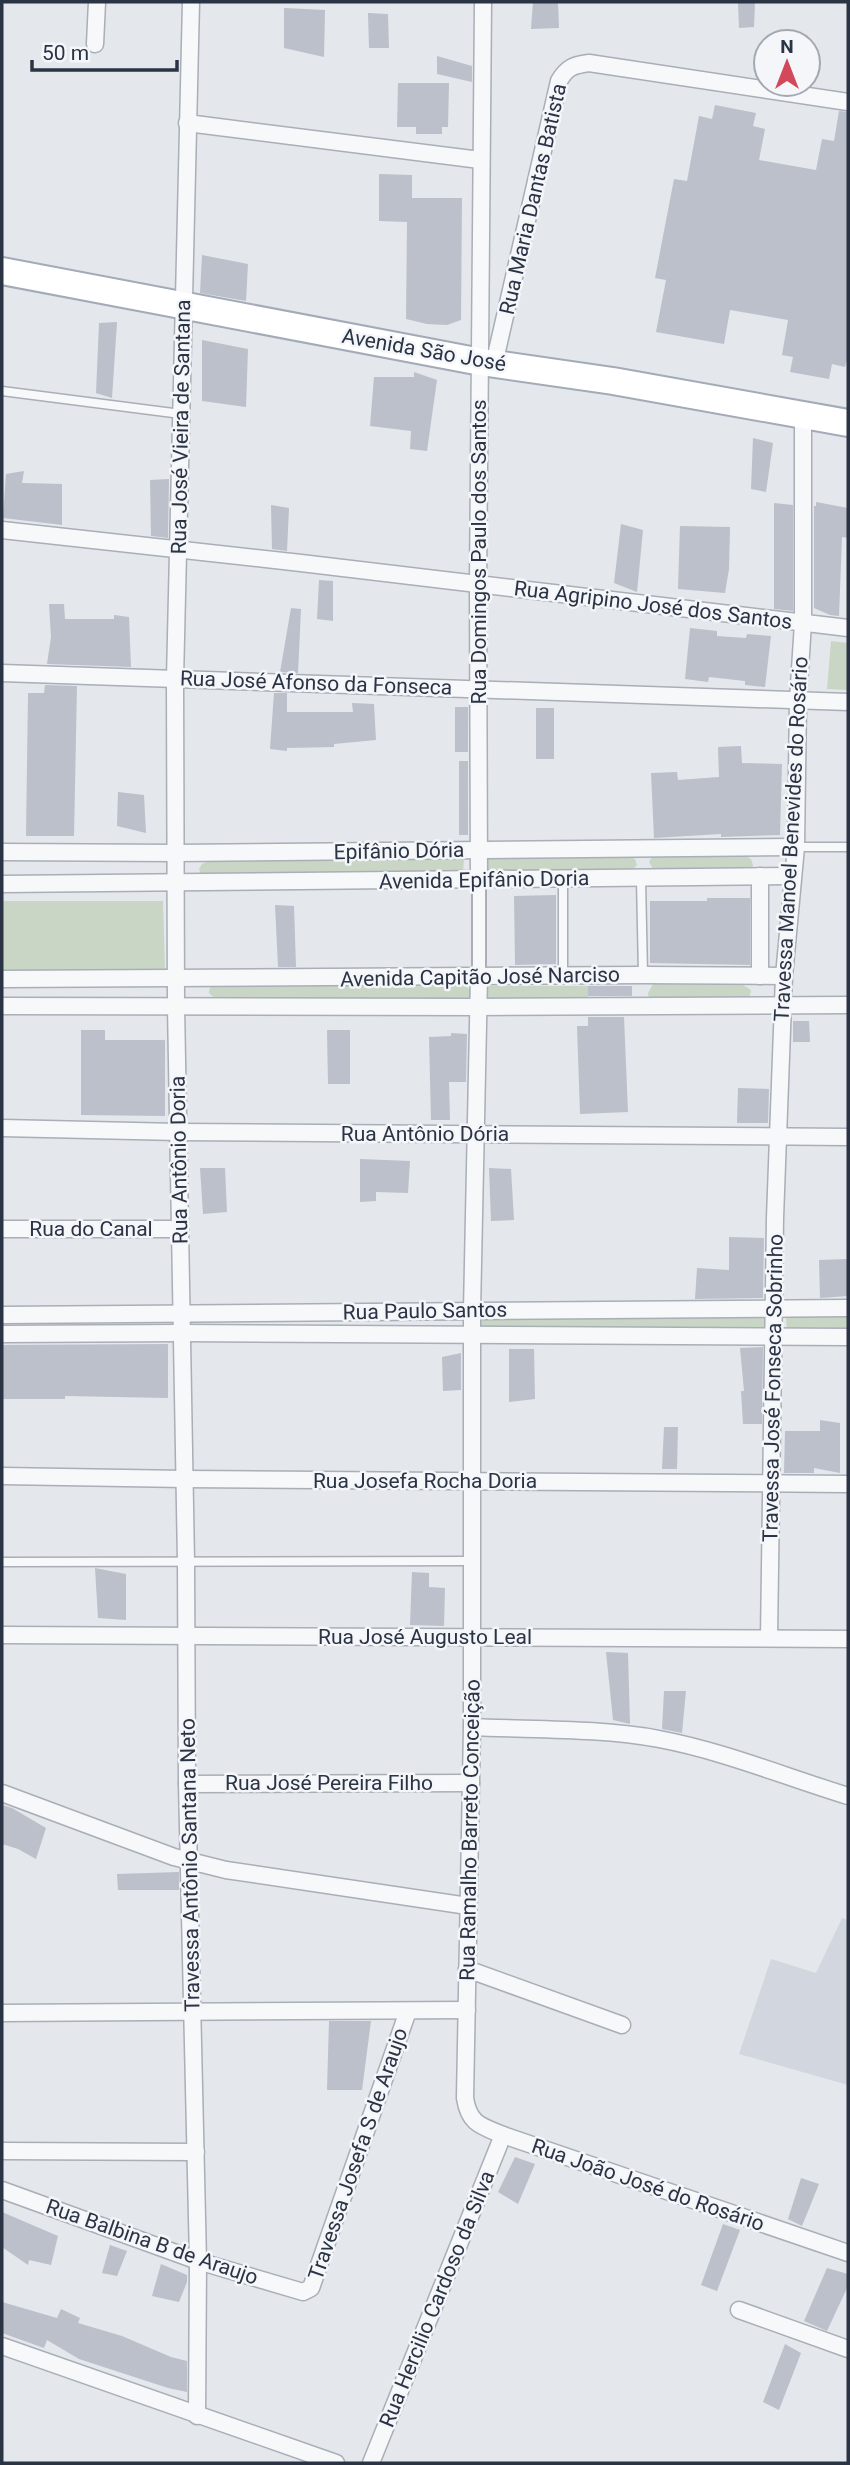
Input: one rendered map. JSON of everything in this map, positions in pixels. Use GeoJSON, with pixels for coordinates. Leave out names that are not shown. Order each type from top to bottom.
{"type":"FeatureCollection","features":[{"type":"Feature","properties":{"kind":"main road","name":"Avenida São José"},"geometry":{"type":"LineString","coordinates":[[2,271],[487,363],[613,381],[848,424]]}},
{"type":"Feature","properties":{"kind":"street"},"geometry":{"type":"LineString","coordinates":[[95,44],[97,2]]}},
{"type":"Feature","properties":{"kind":"street","name":"Rua José Vieira de Santana"},"geometry":{"type":"LineString","coordinates":[[176,884],[175,679],[191,2]]}},
{"type":"Feature","properties":{"kind":"street","name":"Rua Domingos Paulo dos Santos"},"geometry":{"type":"LineString","coordinates":[[479,881],[478,585],[487,363],[480,160],[483,2]]}},
{"type":"Feature","properties":{"kind":"street","name":"Rua Maria Dantas Batista"},"geometry":{"type":"LineString","coordinates":[[487,363],[559,80],[565,70],[589,63],[848,102]]}},
{"type":"Feature","properties":{"kind":"street"},"geometry":{"type":"LineString","coordinates":[[187,123],[480,160]]}},
{"type":"Feature","properties":{"kind":"street","name":"Travessa Manoel Benevides do Rosário"},"geometry":{"type":"LineString","coordinates":[[778,1137],[784,976],[796,847],[797,700],[803,623],[803,415]]}},
{"type":"Feature","properties":{"kind":"street","name":"Rua Agripino José dos Santos"},"geometry":{"type":"LineString","coordinates":[[2,530],[178,548],[848,628]]}},
{"type":"Feature","properties":{"kind":"street","name":"Rua José Afonso da Fonseca"},"geometry":{"type":"LineString","coordinates":[[2,673],[848,702]]}},
{"type":"Feature","properties":{"kind":"street","name":"Epifânio Dória"},"geometry":{"type":"LineString","coordinates":[[2,852],[796,847]]}},
{"type":"Feature","properties":{"kind":"street"},"geometry":{"type":"LineString","coordinates":[[641,849],[641,879]]}},
{"type":"Feature","properties":{"kind":"street"},"geometry":{"type":"LineString","coordinates":[[760,876],[760,976]]}},
{"type":"Feature","properties":{"kind":"street","name":"Avenida Epifânio Doria"},"geometry":{"type":"LineString","coordinates":[[176,884],[792,876]]}},
{"type":"Feature","properties":{"kind":"street"},"geometry":{"type":"LineString","coordinates":[[479,881],[479,977]]}},
{"type":"Feature","properties":{"kind":"street"},"geometry":{"type":"LineString","coordinates":[[2,884],[176,884]]}},
{"type":"Feature","properties":{"kind":"street","name":"Rua Antônio Doria"},"geometry":{"type":"LineString","coordinates":[[176,884],[181,1314]]}},
{"type":"Feature","properties":{"kind":"street"},"geometry":{"type":"LineString","coordinates":[[643,975],[644,1006]]}},
{"type":"Feature","properties":{"kind":"street","name":"Avenida Capitão José Narciso"},"geometry":{"type":"LineString","coordinates":[[2,979],[784,976]]}},
{"type":"Feature","properties":{"kind":"street","name":"Rua Ramalho Barreto Conceição"},"geometry":{"type":"LineString","coordinates":[[465,2098],[472,1727],[474,1133],[479,977]]}},
{"type":"Feature","properties":{"kind":"street","name":"Avenida Capitão José Narciso"},"geometry":{"type":"LineString","coordinates":[[2,1006],[848,1005]]}},
{"type":"Feature","properties":{"kind":"street","name":"Rua Antônio Dória"},"geometry":{"type":"LineString","coordinates":[[2,1128],[178,1132],[848,1137]]}},
{"type":"Feature","properties":{"kind":"street","name":"Travessa José Fonseca Sobrinho"},"geometry":{"type":"LineString","coordinates":[[769,1638],[778,1137]]}},
{"type":"Feature","properties":{"kind":"street","name":"Rua do Canal"},"geometry":{"type":"LineString","coordinates":[[2,1229],[180,1229]]}},
{"type":"Feature","properties":{"kind":"street","name":"Rua Paulo Santos"},"geometry":{"type":"LineString","coordinates":[[2,1315],[848,1308]]}},
{"type":"Feature","properties":{"kind":"street","name":"Travessa Antônio Santana Neto"},"geometry":{"type":"LineString","coordinates":[[181,1314],[187,1784],[198,2261],[197,2416]]}},
{"type":"Feature","properties":{"kind":"street","name":"Rua Paulo Santos"},"geometry":{"type":"LineString","coordinates":[[2,1334],[182,1332],[848,1337]]}},
{"type":"Feature","properties":{"kind":"street","name":"Rua Josefa Rocha Doria"},"geometry":{"type":"LineString","coordinates":[[2,1476],[848,1484]]}},
{"type":"Feature","properties":{"kind":"street","name":"Rua José Augusto Leal"},"geometry":{"type":"LineString","coordinates":[[2,1635],[848,1639]]}},
{"type":"Feature","properties":{"kind":"street"},"geometry":{"type":"LineString","coordinates":[[472,1727],[658,1739],[692,1747],[848,1797]]}},
{"type":"Feature","properties":{"kind":"street","name":"Rua José Pereira Filho"},"geometry":{"type":"LineString","coordinates":[[187,1784],[471,1783]]}},
{"type":"Feature","properties":{"kind":"street"},"geometry":{"type":"LineString","coordinates":[[2,1793],[189,1862],[226,1870],[468,1906]]}},
{"type":"Feature","properties":{"kind":"street"},"geometry":{"type":"LineString","coordinates":[[467,1969],[622,2025]]}},
{"type":"Feature","properties":{"kind":"street"},"geometry":{"type":"LineString","coordinates":[[2,2013],[467,2010]]}},
{"type":"Feature","properties":{"kind":"street","name":"Travessa Josefa S de Araujo"},"geometry":{"type":"LineString","coordinates":[[303,2292],[311,2288],[408,2011]]}},
{"type":"Feature","properties":{"kind":"street","name":"Rua João José do Rosário"},"geometry":{"type":"LineString","coordinates":[[465,2098],[471,2118],[503,2135],[848,2253]]}},
{"type":"Feature","properties":{"kind":"street","name":"Rua Hercilio Cardoso da Silva"},"geometry":{"type":"LineString","coordinates":[[371,2463],[503,2135]]}},
{"type":"Feature","properties":{"kind":"street"},"geometry":{"type":"LineString","coordinates":[[2,2151],[195,2152]]}},
{"type":"Feature","properties":{"kind":"street","name":"Rua Balbina B de Araujo"},"geometry":{"type":"LineString","coordinates":[[2,2190],[198,2261],[303,2292]]}},
{"type":"Feature","properties":{"kind":"street"},"geometry":{"type":"LineString","coordinates":[[739,2310],[848,2349]]}},
{"type":"Feature","properties":{"kind":"street"},"geometry":{"type":"LineString","coordinates":[[2,2346],[336,2463]]}},
{"type":"Feature","properties":{"kind":"lane"},"geometry":{"type":"LineString","coordinates":[[2,391],[181,414]]}},
{"type":"Feature","properties":{"kind":"lane"},"geometry":{"type":"LineString","coordinates":[[796,847],[848,847]]}},
{"type":"Feature","properties":{"kind":"lane"},"geometry":{"type":"LineString","coordinates":[[641,879],[643,975]]}},
{"type":"Feature","properties":{"kind":"lane"},"geometry":{"type":"LineString","coordinates":[[563,880],[563,976]]}},
{"type":"Feature","properties":{"kind":"lane"},"geometry":{"type":"LineString","coordinates":[[2,1562],[472,1561]]}},
{"type":"Feature","properties":{"kind":"shaded area"},"geometry":{"type":"Polygon","coordinates":[[[842,1918],[848,1920],[848,2085],[739,2054],[771,1959],[816,1973],[842,1918]]]}},
{"type":"Feature","properties":{"kind":"green space"},"geometry":{"type":"Polygon","coordinates":[[[831,641],[848,643],[848,690],[827,689],[831,641]]]}},
{"type":"Feature","properties":{"kind":"green space"},"geometry":{"type":"Polygon","coordinates":[[[489,856],[629,857],[635,859],[637,865],[629,873],[489,873],[485,863],[489,856]]]}},
{"type":"Feature","properties":{"kind":"green space"},"geometry":{"type":"Polygon","coordinates":[[[746,856],[751,859],[753,865],[751,871],[655,872],[649,862],[652,857],[746,856]]]}},
{"type":"Feature","properties":{"kind":"green space"},"geometry":{"type":"Polygon","coordinates":[[[464,860],[463,872],[201,875],[199,869],[206,862],[464,860]]]}},
{"type":"Feature","properties":{"kind":"green space"},"geometry":{"type":"Polygon","coordinates":[[[2,901],[163,901],[165,970],[2,970],[2,901]]]}},
{"type":"Feature","properties":{"kind":"green space"},"geometry":{"type":"Polygon","coordinates":[[[220,983],[464,984],[472,992],[465,1000],[217,1000],[209,993],[210,987],[220,983]]]}},
{"type":"Feature","properties":{"kind":"green space"},"geometry":{"type":"Polygon","coordinates":[[[653,984],[743,985],[751,990],[749,1000],[649,999],[648,993],[653,984]]]}},
{"type":"Feature","properties":{"kind":"green space"},"geometry":{"type":"Polygon","coordinates":[[[485,986],[588,986],[588,1002],[485,1002],[485,986]]]}},
{"type":"Feature","properties":{"kind":"green space"},"geometry":{"type":"Polygon","coordinates":[[[482,1316],[778,1317],[778,1332],[481,1327],[482,1316]]]}},
{"type":"Feature","properties":{"kind":"green space"},"geometry":{"type":"Polygon","coordinates":[[[786,1317],[848,1317],[848,1332],[787,1332],[786,1317]]]}},
{"type":"Feature","properties":{"kind":"building"},"geometry":{"type":"Polygon","coordinates":[[[533,2],[558,2],[559,28],[531,29],[533,2]]]}},
{"type":"Feature","properties":{"kind":"building"},"geometry":{"type":"Polygon","coordinates":[[[738,2],[755,2],[754,27],[739,28],[738,2]]]}},
{"type":"Feature","properties":{"kind":"building"},"geometry":{"type":"Polygon","coordinates":[[[284,8],[325,10],[324,57],[284,48],[284,8]]]}},
{"type":"Feature","properties":{"kind":"building"},"geometry":{"type":"Polygon","coordinates":[[[368,13],[388,14],[389,48],[369,48],[368,13]]]}},
{"type":"Feature","properties":{"kind":"building"},"geometry":{"type":"Polygon","coordinates":[[[437,56],[472,66],[472,82],[437,74],[437,56]]]}},
{"type":"Feature","properties":{"kind":"building"},"geometry":{"type":"Polygon","coordinates":[[[398,83],[449,83],[448,127],[442,127],[442,134],[416,134],[416,127],[397,127],[398,83]]]}},
{"type":"Feature","properties":{"kind":"building"},"geometry":{"type":"Polygon","coordinates":[[[715,105],[756,113],[753,126],[765,129],[759,160],[816,170],[822,139],[834,141],[839,111],[848,112],[848,357],[845,367],[832,364],[829,379],[790,372],[793,357],[782,355],[788,320],[730,310],[724,344],[656,332],[666,280],[655,278],[674,179],[687,181],[699,116],[712,119],[715,105]]]}},
{"type":"Feature","properties":{"kind":"building"},"geometry":{"type":"Polygon","coordinates":[[[379,174],[412,175],[412,198],[462,198],[461,320],[447,325],[406,319],[407,222],[379,221],[379,174]]]}},
{"type":"Feature","properties":{"kind":"building"},"geometry":{"type":"Polygon","coordinates":[[[202,255],[248,264],[246,301],[200,293],[202,255]]]}},
{"type":"Feature","properties":{"kind":"building"},"geometry":{"type":"Polygon","coordinates":[[[117,322],[112,398],[96,393],[99,323],[117,322]]]}},
{"type":"Feature","properties":{"kind":"building"},"geometry":{"type":"Polygon","coordinates":[[[202,340],[248,349],[246,407],[202,401],[202,340]]]}},
{"type":"Feature","properties":{"kind":"building"},"geometry":{"type":"Polygon","coordinates":[[[414,372],[437,380],[427,451],[410,449],[411,431],[370,426],[374,377],[414,377],[414,372]]]}},
{"type":"Feature","properties":{"kind":"building"},"geometry":{"type":"Polygon","coordinates":[[[753,438],[773,443],[766,492],[751,489],[753,438]]]}},
{"type":"Feature","properties":{"kind":"building"},"geometry":{"type":"Polygon","coordinates":[[[24,471],[22,483],[62,484],[62,525],[3,518],[6,474],[24,471]]]}},
{"type":"Feature","properties":{"kind":"building"},"geometry":{"type":"Polygon","coordinates":[[[169,479],[168,538],[151,536],[150,480],[169,479]]]}},
{"type":"Feature","properties":{"kind":"building"},"geometry":{"type":"Polygon","coordinates":[[[816,502],[848,508],[848,538],[842,537],[839,616],[814,608],[816,502]]]}},
{"type":"Feature","properties":{"kind":"building"},"geometry":{"type":"Polygon","coordinates":[[[774,503],[793,505],[793,611],[774,609],[774,503]]]}},
{"type":"Feature","properties":{"kind":"building"},"geometry":{"type":"Polygon","coordinates":[[[271,505],[289,508],[287,551],[272,549],[271,505]]]}},
{"type":"Feature","properties":{"kind":"building"},"geometry":{"type":"Polygon","coordinates":[[[621,524],[643,530],[637,592],[614,583],[621,524]]]}},
{"type":"Feature","properties":{"kind":"building"},"geometry":{"type":"Polygon","coordinates":[[[680,526],[730,527],[729,569],[725,593],[678,589],[680,526]]]}},
{"type":"Feature","properties":{"kind":"building"},"geometry":{"type":"Polygon","coordinates":[[[319,580],[333,581],[333,621],[317,619],[319,580]]]}},
{"type":"Feature","properties":{"kind":"building"},"geometry":{"type":"Polygon","coordinates":[[[49,604],[64,604],[65,619],[114,619],[114,615],[129,617],[131,667],[47,664],[51,637],[49,604]]]}},
{"type":"Feature","properties":{"kind":"building"},"geometry":{"type":"Polygon","coordinates":[[[291,608],[301,609],[298,673],[280,672],[291,608]]]}},
{"type":"Feature","properties":{"kind":"building"},"geometry":{"type":"Polygon","coordinates":[[[690,628],[717,631],[717,636],[771,636],[765,687],[745,685],[745,681],[709,677],[708,682],[685,679],[690,628]]]}},
{"type":"Feature","properties":{"kind":"building"},"geometry":{"type":"Polygon","coordinates":[[[45,685],[77,686],[74,836],[26,836],[28,693],[44,693],[45,685]]]}},
{"type":"Feature","properties":{"kind":"building"},"geometry":{"type":"Polygon","coordinates":[[[274,693],[287,693],[287,712],[353,712],[352,703],[374,704],[376,740],[334,744],[334,747],[287,748],[287,751],[270,749],[274,693]]]}},
{"type":"Feature","properties":{"kind":"building"},"geometry":{"type":"Polygon","coordinates":[[[455,707],[468,707],[468,752],[455,752],[455,707]]]}},
{"type":"Feature","properties":{"kind":"building"},"geometry":{"type":"Polygon","coordinates":[[[536,708],[554,708],[554,759],[536,759],[536,708]]]}},
{"type":"Feature","properties":{"kind":"building"},"geometry":{"type":"Polygon","coordinates":[[[741,746],[742,763],[782,764],[780,835],[721,837],[721,834],[654,838],[651,773],[677,772],[678,780],[719,777],[718,747],[741,746]]]}},
{"type":"Feature","properties":{"kind":"building"},"geometry":{"type":"Polygon","coordinates":[[[459,761],[468,761],[468,835],[459,835],[459,761]]]}},
{"type":"Feature","properties":{"kind":"building"},"geometry":{"type":"Polygon","coordinates":[[[118,792],[144,795],[146,833],[117,826],[118,792]]]}},
{"type":"Feature","properties":{"kind":"building"},"geometry":{"type":"Polygon","coordinates":[[[556,895],[556,964],[515,965],[514,896],[556,895]]]}},
{"type":"Feature","properties":{"kind":"building"},"geometry":{"type":"Polygon","coordinates":[[[707,898],[750,898],[750,965],[650,963],[650,901],[707,901],[707,898]]]}},
{"type":"Feature","properties":{"kind":"building"},"geometry":{"type":"Polygon","coordinates":[[[275,905],[294,906],[296,967],[278,967],[275,905]]]}},
{"type":"Feature","properties":{"kind":"building"},"geometry":{"type":"Polygon","coordinates":[[[588,986],[632,986],[632,996],[588,996],[588,986]]]}},
{"type":"Feature","properties":{"kind":"building"},"geometry":{"type":"Polygon","coordinates":[[[588,1017],[624,1017],[628,1112],[580,1114],[577,1026],[588,1026],[588,1017]]]}},
{"type":"Feature","properties":{"kind":"building"},"geometry":{"type":"Polygon","coordinates":[[[793,1021],[809,1021],[810,1042],[793,1042],[793,1021]]]}},
{"type":"Feature","properties":{"kind":"building"},"geometry":{"type":"Polygon","coordinates":[[[81,1030],[105,1030],[105,1040],[165,1040],[165,1116],[81,1115],[81,1030]]]}},
{"type":"Feature","properties":{"kind":"building"},"geometry":{"type":"Polygon","coordinates":[[[327,1030],[350,1030],[350,1084],[328,1084],[327,1030]]]}},
{"type":"Feature","properties":{"kind":"building"},"geometry":{"type":"Polygon","coordinates":[[[451,1033],[467,1034],[466,1082],[449,1082],[450,1120],[431,1120],[429,1037],[451,1036],[451,1033]]]}},
{"type":"Feature","properties":{"kind":"building"},"geometry":{"type":"Polygon","coordinates":[[[738,1088],[769,1089],[768,1123],[737,1123],[738,1088]]]}},
{"type":"Feature","properties":{"kind":"building"},"geometry":{"type":"Polygon","coordinates":[[[360,1159],[410,1161],[408,1193],[376,1192],[376,1201],[360,1202],[360,1159]]]}},
{"type":"Feature","properties":{"kind":"building"},"geometry":{"type":"Polygon","coordinates":[[[200,1168],[225,1168],[227,1212],[203,1214],[200,1168]]]}},
{"type":"Feature","properties":{"kind":"building"},"geometry":{"type":"Polygon","coordinates":[[[489,1168],[511,1169],[514,1220],[491,1221],[489,1168]]]}},
{"type":"Feature","properties":{"kind":"building"},"geometry":{"type":"Polygon","coordinates":[[[729,1237],[764,1238],[763,1298],[695,1299],[697,1268],[729,1270],[729,1237]]]}},
{"type":"Feature","properties":{"kind":"building"},"geometry":{"type":"Polygon","coordinates":[[[847,1259],[848,1296],[820,1298],[819,1260],[847,1259]]]}},
{"type":"Feature","properties":{"kind":"building"},"geometry":{"type":"Polygon","coordinates":[[[168,1344],[168,1398],[65,1396],[65,1399],[2,1399],[2,1345],[168,1344]]]}},
{"type":"Feature","properties":{"kind":"building"},"geometry":{"type":"Polygon","coordinates":[[[763,1347],[762,1424],[743,1424],[741,1391],[744,1391],[740,1348],[763,1347]]]}},
{"type":"Feature","properties":{"kind":"building"},"geometry":{"type":"Polygon","coordinates":[[[509,1349],[534,1349],[535,1399],[509,1402],[509,1349]]]}},
{"type":"Feature","properties":{"kind":"building"},"geometry":{"type":"Polygon","coordinates":[[[461,1353],[461,1390],[443,1391],[442,1357],[461,1353]]]}},
{"type":"Feature","properties":{"kind":"building"},"geometry":{"type":"Polygon","coordinates":[[[820,1420],[840,1423],[840,1473],[814,1468],[814,1473],[784,1473],[785,1431],[820,1431],[820,1420]]]}},
{"type":"Feature","properties":{"kind":"building"},"geometry":{"type":"Polygon","coordinates":[[[664,1427],[678,1427],[677,1469],[662,1469],[664,1427]]]}},
{"type":"Feature","properties":{"kind":"building"},"geometry":{"type":"Polygon","coordinates":[[[95,1568],[126,1574],[126,1620],[98,1618],[95,1568]]]}},
{"type":"Feature","properties":{"kind":"building"},"geometry":{"type":"Polygon","coordinates":[[[412,1572],[429,1573],[429,1587],[445,1588],[444,1626],[410,1625],[412,1572]]]}},
{"type":"Feature","properties":{"kind":"building"},"geometry":{"type":"Polygon","coordinates":[[[606,1652],[628,1653],[630,1724],[613,1720],[606,1652]]]}},
{"type":"Feature","properties":{"kind":"building"},"geometry":{"type":"Polygon","coordinates":[[[664,1691],[686,1691],[682,1733],[662,1729],[664,1691]]]}},
{"type":"Feature","properties":{"kind":"building"},"geometry":{"type":"Polygon","coordinates":[[[2,1805],[46,1828],[36,1859],[2,1844],[2,1805]]]}},
{"type":"Feature","properties":{"kind":"building"},"geometry":{"type":"Polygon","coordinates":[[[179,1872],[179,1890],[118,1890],[117,1874],[179,1872]]]}},
{"type":"Feature","properties":{"kind":"building"},"geometry":{"type":"Polygon","coordinates":[[[329,2021],[371,2021],[362,2090],[327,2090],[329,2021]]]}},
{"type":"Feature","properties":{"kind":"building"},"geometry":{"type":"Polygon","coordinates":[[[515,2157],[535,2164],[518,2204],[498,2192],[515,2157]]]}},
{"type":"Feature","properties":{"kind":"building"},"geometry":{"type":"Polygon","coordinates":[[[801,2178],[819,2184],[802,2226],[788,2219],[801,2178]]]}},
{"type":"Feature","properties":{"kind":"building"},"geometry":{"type":"Polygon","coordinates":[[[2,2212],[58,2236],[51,2265],[29,2260],[28,2265],[2,2247],[2,2212]]]}},
{"type":"Feature","properties":{"kind":"building"},"geometry":{"type":"Polygon","coordinates":[[[723,2224],[740,2230],[717,2291],[701,2285],[723,2224]]]}},
{"type":"Feature","properties":{"kind":"building"},"geometry":{"type":"Polygon","coordinates":[[[110,2245],[127,2251],[117,2276],[102,2273],[110,2245]]]}},
{"type":"Feature","properties":{"kind":"building"},"geometry":{"type":"Polygon","coordinates":[[[161,2264],[187,2275],[179,2302],[152,2296],[161,2264]]]}},
{"type":"Feature","properties":{"kind":"building"},"geometry":{"type":"Polygon","coordinates":[[[827,2268],[848,2274],[848,2286],[827,2331],[804,2321],[827,2268]]]}},
{"type":"Feature","properties":{"kind":"building"},"geometry":{"type":"Polygon","coordinates":[[[2,2302],[57,2318],[61,2309],[80,2318],[78,2323],[122,2336],[187,2361],[187,2392],[79,2359],[47,2340],[44,2348],[2,2333],[2,2302]]]}},
{"type":"Feature","properties":{"kind":"building"},"geometry":{"type":"Polygon","coordinates":[[[785,2344],[801,2353],[779,2410],[763,2402],[785,2344]]]}}]}
